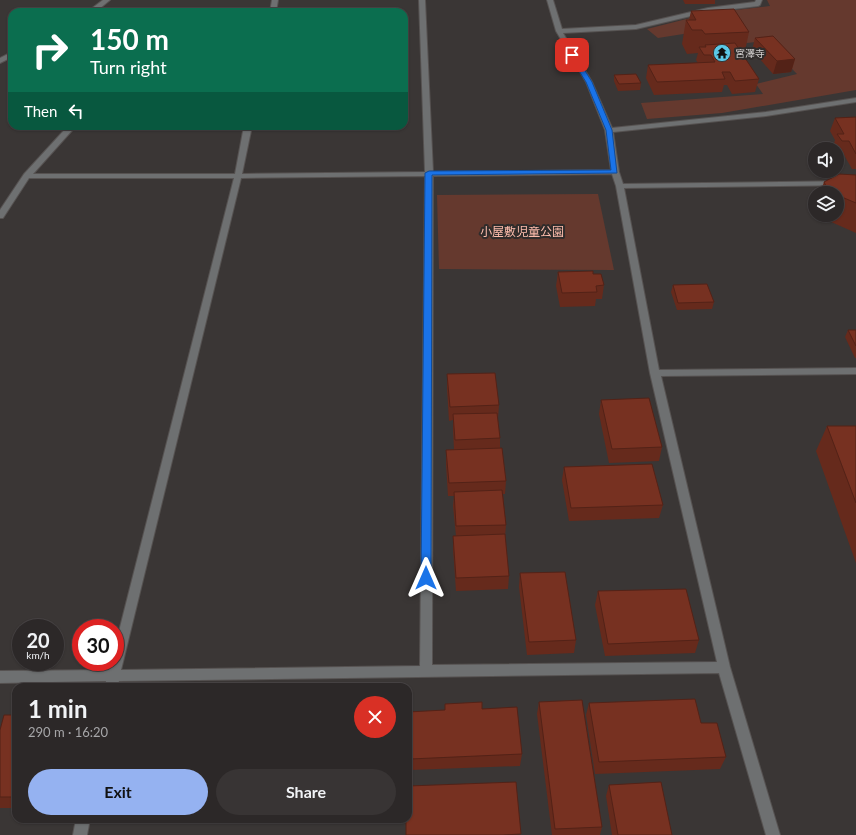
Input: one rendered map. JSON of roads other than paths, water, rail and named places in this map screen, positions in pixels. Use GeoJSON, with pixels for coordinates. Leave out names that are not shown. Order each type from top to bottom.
{"type":"FeatureCollection","features":[{"type":"Feature","properties":{"kind":"street"},"geometry":{"type":"LineString","coordinates":[[95,8],[107,0]]}},
{"type":"Feature","properties":{"kind":"street"},"geometry":{"type":"LineString","coordinates":[[422,0],[429,173],[426,671]]}},
{"type":"Feature","properties":{"kind":"street"},"geometry":{"type":"LineString","coordinates":[[550,0],[559,31],[589,82],[609,130],[615,172],[620,186],[655,373],[724,667],[773,835]]}},
{"type":"Feature","properties":{"kind":"street"},"geometry":{"type":"LineString","coordinates":[[559,31],[636,27],[708,10],[758,4],[759,0]]}},
{"type":"Feature","properties":{"kind":"street"},"geometry":{"type":"LineString","coordinates":[[609,130],[766,114],[856,100]]}},
{"type":"Feature","properties":{"kind":"street"},"geometry":{"type":"LineString","coordinates":[[0,216],[27,176],[68,130]]}},
{"type":"Feature","properties":{"kind":"street"},"geometry":{"type":"LineString","coordinates":[[112,681],[238,176],[247,130]]}},
{"type":"Feature","properties":{"kind":"street"},"geometry":{"type":"LineString","coordinates":[[27,176],[238,176],[615,172]]}},
{"type":"Feature","properties":{"kind":"street"},"geometry":{"type":"LineString","coordinates":[[620,186],[856,183]]}},
{"type":"Feature","properties":{"kind":"street"},"geometry":{"type":"LineString","coordinates":[[655,373],[856,371]]}},
{"type":"Feature","properties":{"kind":"street"},"geometry":{"type":"LineString","coordinates":[[0,676],[112,681],[426,671],[724,667]]}},
{"type":"Feature","properties":{"kind":"street"},"geometry":{"type":"LineString","coordinates":[[80,835],[83,823]]}},
{"type":"Feature","properties":{"kind":"place","name":"宮澤寺"},"geometry":{"type":"Point","coordinates":[722,53]}},
{"type":"Feature","properties":{"kind":"park label","name":"小屋敷児童公園"},"geometry":{"type":"Point","coordinates":[522,232]}}]}
